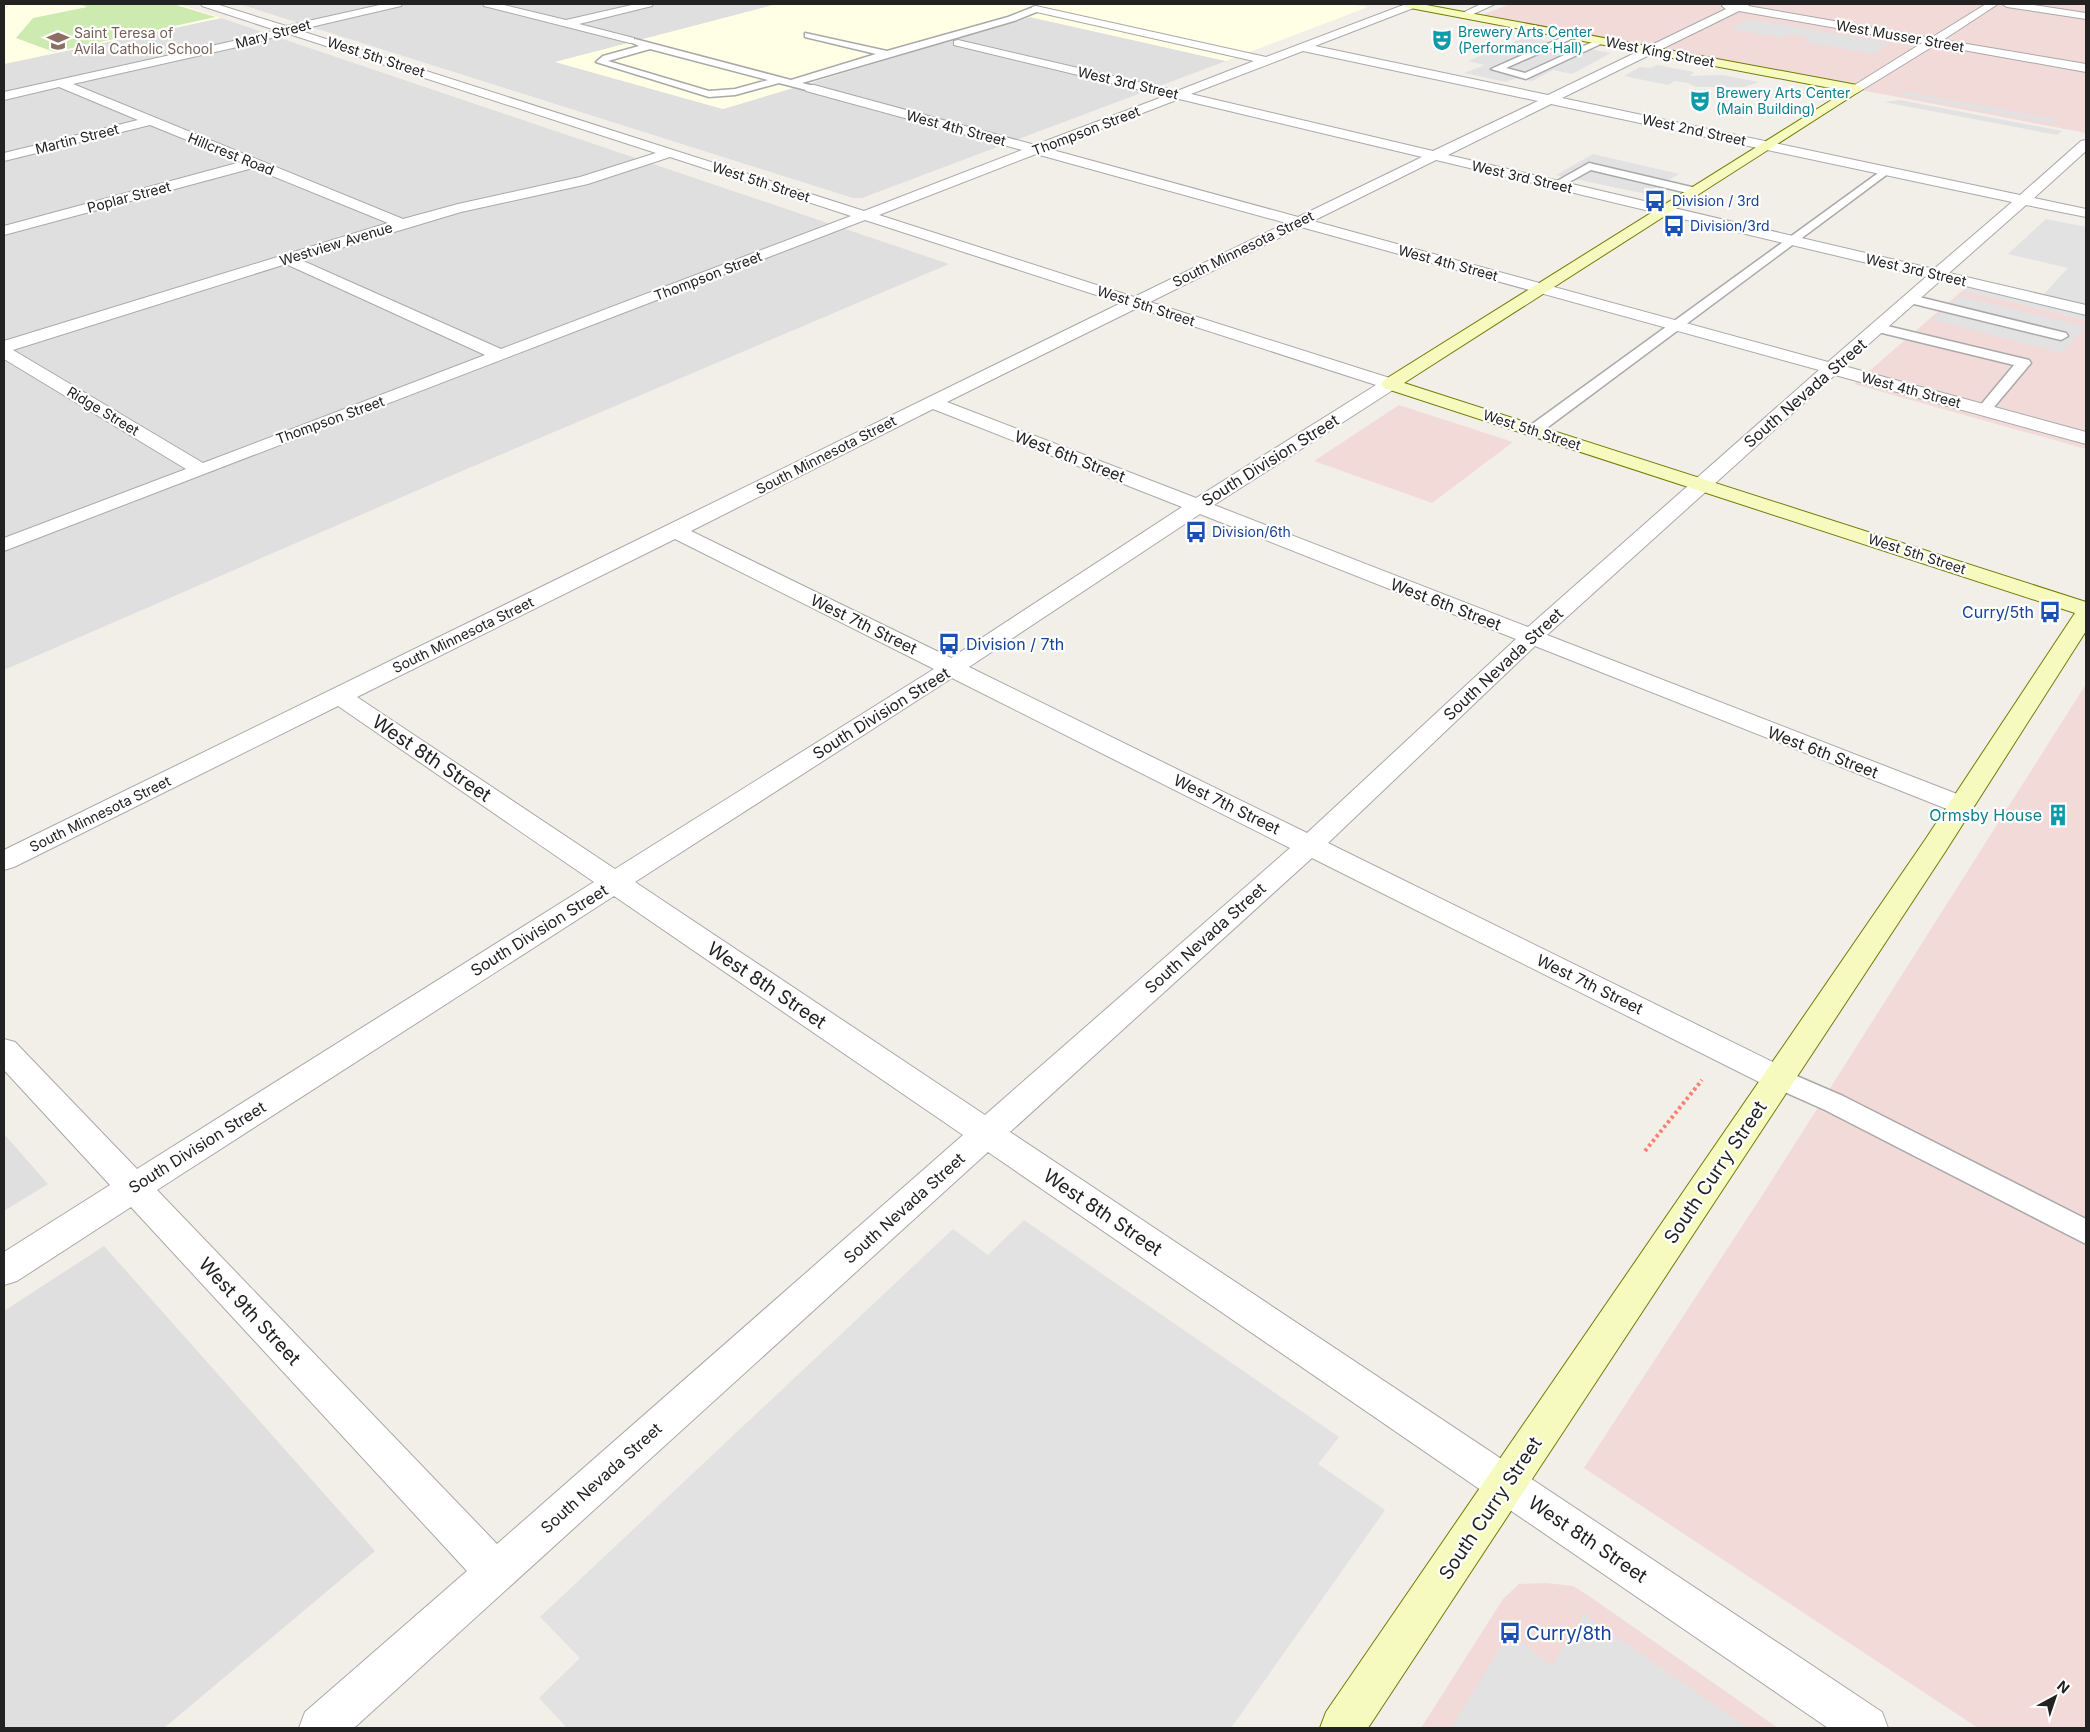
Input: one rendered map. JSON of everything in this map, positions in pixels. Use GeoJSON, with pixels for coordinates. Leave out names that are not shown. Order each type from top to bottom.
{"type":"FeatureCollection","features":[{"type":"Feature","properties":{"kind":"street","name":"West 5th Street"},"geometry":{"type":"LineString","coordinates":[[206,4],[2086,609]]}},
{"type":"Feature","properties":{"kind":"street","name":"Mary Street"},"geometry":{"type":"LineString","coordinates":[[4,96],[259,39],[287,29],[397,4]]}},
{"type":"Feature","properties":{"kind":"street"},"geometry":{"type":"LineString","coordinates":[[488,4],[630,40]]}},
{"type":"Feature","properties":{"kind":"street"},"geometry":{"type":"LineString","coordinates":[[566,24],[648,4]]}},
{"type":"Feature","properties":{"kind":"street","name":"West King Street"},"geometry":{"type":"LineString","coordinates":[[1409,4],[1857,89]]}},
{"type":"Feature","properties":{"kind":"street","name":"Thompson Street"},"geometry":{"type":"LineString","coordinates":[[4,544],[501,356],[863,215],[1180,96],[1409,4]]}},
{"type":"Feature","properties":{"kind":"street"},"geometry":{"type":"LineString","coordinates":[[1463,15],[1490,4]]}},
{"type":"Feature","properties":{"kind":"street","name":"West Musser Street"},"geometry":{"type":"LineString","coordinates":[[1713,4],[1741,6],[2086,68]]}},
{"type":"Feature","properties":{"kind":"street"},"geometry":{"type":"LineString","coordinates":[[1857,89],[1993,4]]}},
{"type":"Feature","properties":{"kind":"street"},"geometry":{"type":"LineString","coordinates":[[2007,4],[2086,16]]}},
{"type":"Feature","properties":{"kind":"street","name":"South Minnesota Street"},"geometry":{"type":"LineString","coordinates":[[4,861],[675,531],[1134,302],[1741,6]]}},
{"type":"Feature","properties":{"kind":"street"},"geometry":{"type":"LineString","coordinates":[[1036,9],[1268,61]]}},
{"type":"Feature","properties":{"kind":"street","name":"West 3rd Street"},"geometry":{"type":"LineString","coordinates":[[958,43],[2086,310]]}},
{"type":"Feature","properties":{"kind":"street","name":"West 2nd Street"},"geometry":{"type":"LineString","coordinates":[[1302,47],[2086,213]]}},
{"type":"Feature","properties":{"kind":"street","name":"Hillcrest Road"},"geometry":{"type":"LineString","coordinates":[[59,84],[403,224]]}},
{"type":"Feature","properties":{"kind":"street","name":"West 4th Street"},"geometry":{"type":"LineString","coordinates":[[810,88],[2086,438]]}},
{"type":"Feature","properties":{"kind":"street","name":"South Division Street"},"geometry":{"type":"LineString","coordinates":[[4,1270],[952,668],[1198,506],[1857,89]]}},
{"type":"Feature","properties":{"kind":"street","name":"Martin Street"},"geometry":{"type":"LineString","coordinates":[[4,157],[150,121]]}},
{"type":"Feature","properties":{"kind":"street","name":"South Nevada Street"},"geometry":{"type":"LineString","coordinates":[[321,1728],[1310,845],[1531,637],[1700,484],[1833,369],[2086,144]]}},
{"type":"Feature","properties":{"kind":"street","name":"Westview Avenue"},"geometry":{"type":"LineString","coordinates":[[4,347],[403,224],[458,208],[583,181],[670,153]]}},
{"type":"Feature","properties":{"kind":"street","name":"Poplar Street"},"geometry":{"type":"LineString","coordinates":[[4,231],[254,163]]}},
{"type":"Feature","properties":{"kind":"street"},"geometry":{"type":"LineString","coordinates":[[287,260],[501,356]]}},
{"type":"Feature","properties":{"kind":"street","name":"Ridge Street"},"geometry":{"type":"LineString","coordinates":[[4,352],[201,470]]}},
{"type":"Feature","properties":{"kind":"street","name":"West 6th Street"},"geometry":{"type":"LineString","coordinates":[[932,402],[1961,805]]}},
{"type":"Feature","properties":{"kind":"street","name":"West 7th Street"},"geometry":{"type":"LineString","coordinates":[[675,531],[1778,1078]]}},
{"type":"Feature","properties":{"kind":"street","name":"South Curry Street"},"geometry":{"type":"LineString","coordinates":[[1342,1728],[1961,805],[2086,614]]}},
{"type":"Feature","properties":{"kind":"street","name":"West 8th Street"},"geometry":{"type":"LineString","coordinates":[[340,696],[1866,1728]]}},
{"type":"Feature","properties":{"kind":"street","name":"West 9th Street"},"geometry":{"type":"LineString","coordinates":[[4,1050],[496,1572]]}},
{"type":"Feature","properties":{"kind":"lane"},"geometry":{"type":"LineString","coordinates":[[792,83],[1036,9]]}},
{"type":"Feature","properties":{"kind":"lane"},"geometry":{"type":"LineString","coordinates":[[808,35],[887,54]]}},
{"type":"Feature","properties":{"kind":"lane"},"geometry":{"type":"LineString","coordinates":[[1573,36],[1496,69],[1526,76],[1602,41]]}},
{"type":"Feature","properties":{"kind":"lane"},"geometry":{"type":"LineString","coordinates":[[630,40],[810,88]]}},
{"type":"Feature","properties":{"kind":"lane"},"geometry":{"type":"LineString","coordinates":[[649,46],[606,58],[601,62],[709,94],[735,92],[779,80]]}},
{"type":"Feature","properties":{"kind":"lane"},"geometry":{"type":"LineString","coordinates":[[1556,185],[1589,166],[1696,191]]}},
{"type":"Feature","properties":{"kind":"lane"},"geometry":{"type":"LineString","coordinates":[[1534,430],[1677,326],[1885,170]]}},
{"type":"Feature","properties":{"kind":"lane"},"geometry":{"type":"LineString","coordinates":[[1911,299],[2061,336]]}},
{"type":"Feature","properties":{"kind":"lane"},"geometry":{"type":"LineString","coordinates":[[1879,328],[2024,363],[1984,410]]}},
{"type":"Feature","properties":{"kind":"lane"},"geometry":{"type":"LineString","coordinates":[[1778,1078],[1834,1103],[2086,1232]]}},
{"type":"Feature","properties":{"kind":"path"},"geometry":{"type":"LineString","coordinates":[[1645,1151],[1705,1076]]}},
{"type":"Feature","properties":{"kind":"shaded area","name":"Saint Teresa of Avila Catholic School"},"geometry":{"type":"Polygon","coordinates":[[[4,4],[178,4],[221,18],[4,64],[4,4]]]}},
{"type":"Feature","properties":{"kind":"shaded area"},"geometry":{"type":"Polygon","coordinates":[[[239,4],[777,4],[556,62],[723,109],[1030,17],[1226,61],[862,198],[853,198],[239,4]]]}},
{"type":"Feature","properties":{"kind":"shaded area"},"geometry":{"type":"Polygon","coordinates":[[[777,4],[1348,4],[1368,7],[1226,61],[1030,17],[723,109],[555,62],[777,4]]]}},
{"type":"Feature","properties":{"kind":"shaded area"},"geometry":{"type":"Polygon","coordinates":[[[1510,4],[1712,4],[1737,8],[1745,4],[2086,4],[2086,133],[1477,17],[1510,4]]]}},
{"type":"Feature","properties":{"kind":"shaded area"},"geometry":{"type":"Polygon","coordinates":[[[221,18],[949,264],[448,477],[4,670],[4,64],[221,18]]]}},
{"type":"Feature","properties":{"kind":"shaded area"},"geometry":{"type":"Polygon","coordinates":[[[1750,19],[1890,43],[1873,54],[1805,42],[1810,38],[1791,34],[1783,38],[1730,29],[1750,19]]]}},
{"type":"Feature","properties":{"kind":"shaded area"},"geometry":{"type":"Polygon","coordinates":[[[1526,37],[1611,53],[1572,74],[1553,70],[1532,81],[1516,78],[1506,82],[1464,73],[1485,65],[1468,61],[1526,37]]]}},
{"type":"Feature","properties":{"kind":"shaded area"},"geometry":{"type":"Polygon","coordinates":[[[1657,65],[1694,72],[1690,76],[1722,75],[1759,82],[1744,87],[1696,87],[1688,83],[1675,81],[1668,85],[1624,76],[1640,67],[1651,68],[1657,65]]]}},
{"type":"Feature","properties":{"kind":"shaded area"},"geometry":{"type":"Polygon","coordinates":[[[1902,92],[2058,120],[2053,124],[1903,95],[1902,92]]]}},
{"type":"Feature","properties":{"kind":"shaded area"},"geometry":{"type":"Polygon","coordinates":[[[1900,100],[2062,131],[2057,135],[1884,102],[1900,100]]]}},
{"type":"Feature","properties":{"kind":"shaded area"},"geometry":{"type":"Polygon","coordinates":[[[1593,154],[1679,174],[1646,194],[1556,175],[1593,154]]]}},
{"type":"Feature","properties":{"kind":"shaded area"},"geometry":{"type":"Polygon","coordinates":[[[2046,219],[2086,227],[2086,320],[1963,290],[1975,279],[2043,295],[2068,268],[2008,254],[2046,219]]]}},
{"type":"Feature","properties":{"kind":"shaded area"},"geometry":{"type":"Polygon","coordinates":[[[1963,290],[2086,320],[2086,449],[1854,384],[1963,290]]]}},
{"type":"Feature","properties":{"kind":"shaded area"},"geometry":{"type":"Polygon","coordinates":[[[1960,296],[2086,327],[2062,353],[1933,320],[1960,296]]]}},
{"type":"Feature","properties":{"kind":"shaded area"},"geometry":{"type":"Polygon","coordinates":[[[1399,405],[1513,442],[1432,503],[1314,461],[1399,405]]]}},
{"type":"Feature","properties":{"kind":"shaded area"},"geometry":{"type":"Polygon","coordinates":[[[2086,684],[2086,1728],[1978,1728],[1584,1468],[1765,1191],[2086,684]]]}},
{"type":"Feature","properties":{"kind":"shaded area"},"geometry":{"type":"Polygon","coordinates":[[[4,1134],[48,1184],[4,1211],[4,1134]]]}},
{"type":"Feature","properties":{"kind":"shaded area"},"geometry":{"type":"Polygon","coordinates":[[[1024,1220],[1339,1437],[1318,1464],[1385,1510],[1231,1728],[567,1728],[539,1698],[580,1658],[540,1617],[953,1229],[988,1255],[1024,1220]]]}},
{"type":"Feature","properties":{"kind":"shaded area"},"geometry":{"type":"Polygon","coordinates":[[[104,1246],[375,1551],[164,1728],[4,1728],[4,1311],[104,1246]]]}},
{"type":"Feature","properties":{"kind":"shaded area"},"geometry":{"type":"Polygon","coordinates":[[[1547,1583],[1573,1586],[1589,1596],[1778,1728],[1421,1728],[1503,1599],[1519,1584],[1547,1583]]]}},
{"type":"Feature","properties":{"kind":"shaded area"},"geometry":{"type":"Polygon","coordinates":[[[1584,1614],[1748,1728],[1451,1728],[1510,1633],[1552,1666],[1584,1614]]]}},
{"type":"Feature","properties":{"kind":"green space","name":"Saint Teresa of Avila Catholic School"},"geometry":{"type":"Polygon","coordinates":[[[79,4],[173,4],[216,17],[54,52],[16,38],[33,18],[87,7],[79,4]]]}},
{"type":"Feature","properties":{"kind":"place","name":"Brewery Arts Center (Performance Hall)"},"geometry":{"type":"Point","coordinates":[1442,40]}},
{"type":"Feature","properties":{"kind":"place","name":"Saint Teresa of Avila Catholic School"},"geometry":{"type":"Point","coordinates":[58,41]}},
{"type":"Feature","properties":{"kind":"place","name":"Brewery Arts Center (Main Building)"},"geometry":{"type":"Point","coordinates":[1700,101]}},
{"type":"Feature","properties":{"kind":"place","name":"Division / 3rd"},"geometry":{"type":"Point","coordinates":[1655,201]}},
{"type":"Feature","properties":{"kind":"place","name":"Division/3rd"},"geometry":{"type":"Point","coordinates":[1674,226]}},
{"type":"Feature","properties":{"kind":"place","name":"Division/6th"},"geometry":{"type":"Point","coordinates":[1196,532]}},
{"type":"Feature","properties":{"kind":"place","name":"Curry/5th"},"geometry":{"type":"Point","coordinates":[2050,612]}},
{"type":"Feature","properties":{"kind":"place","name":"Division / 7th"},"geometry":{"type":"Point","coordinates":[949,644]}},
{"type":"Feature","properties":{"kind":"place","name":"Ormsby House"},"geometry":{"type":"Point","coordinates":[2058,815]}},
{"type":"Feature","properties":{"kind":"place","name":"Curry/8th"},"geometry":{"type":"Point","coordinates":[1510,1633]}}]}
